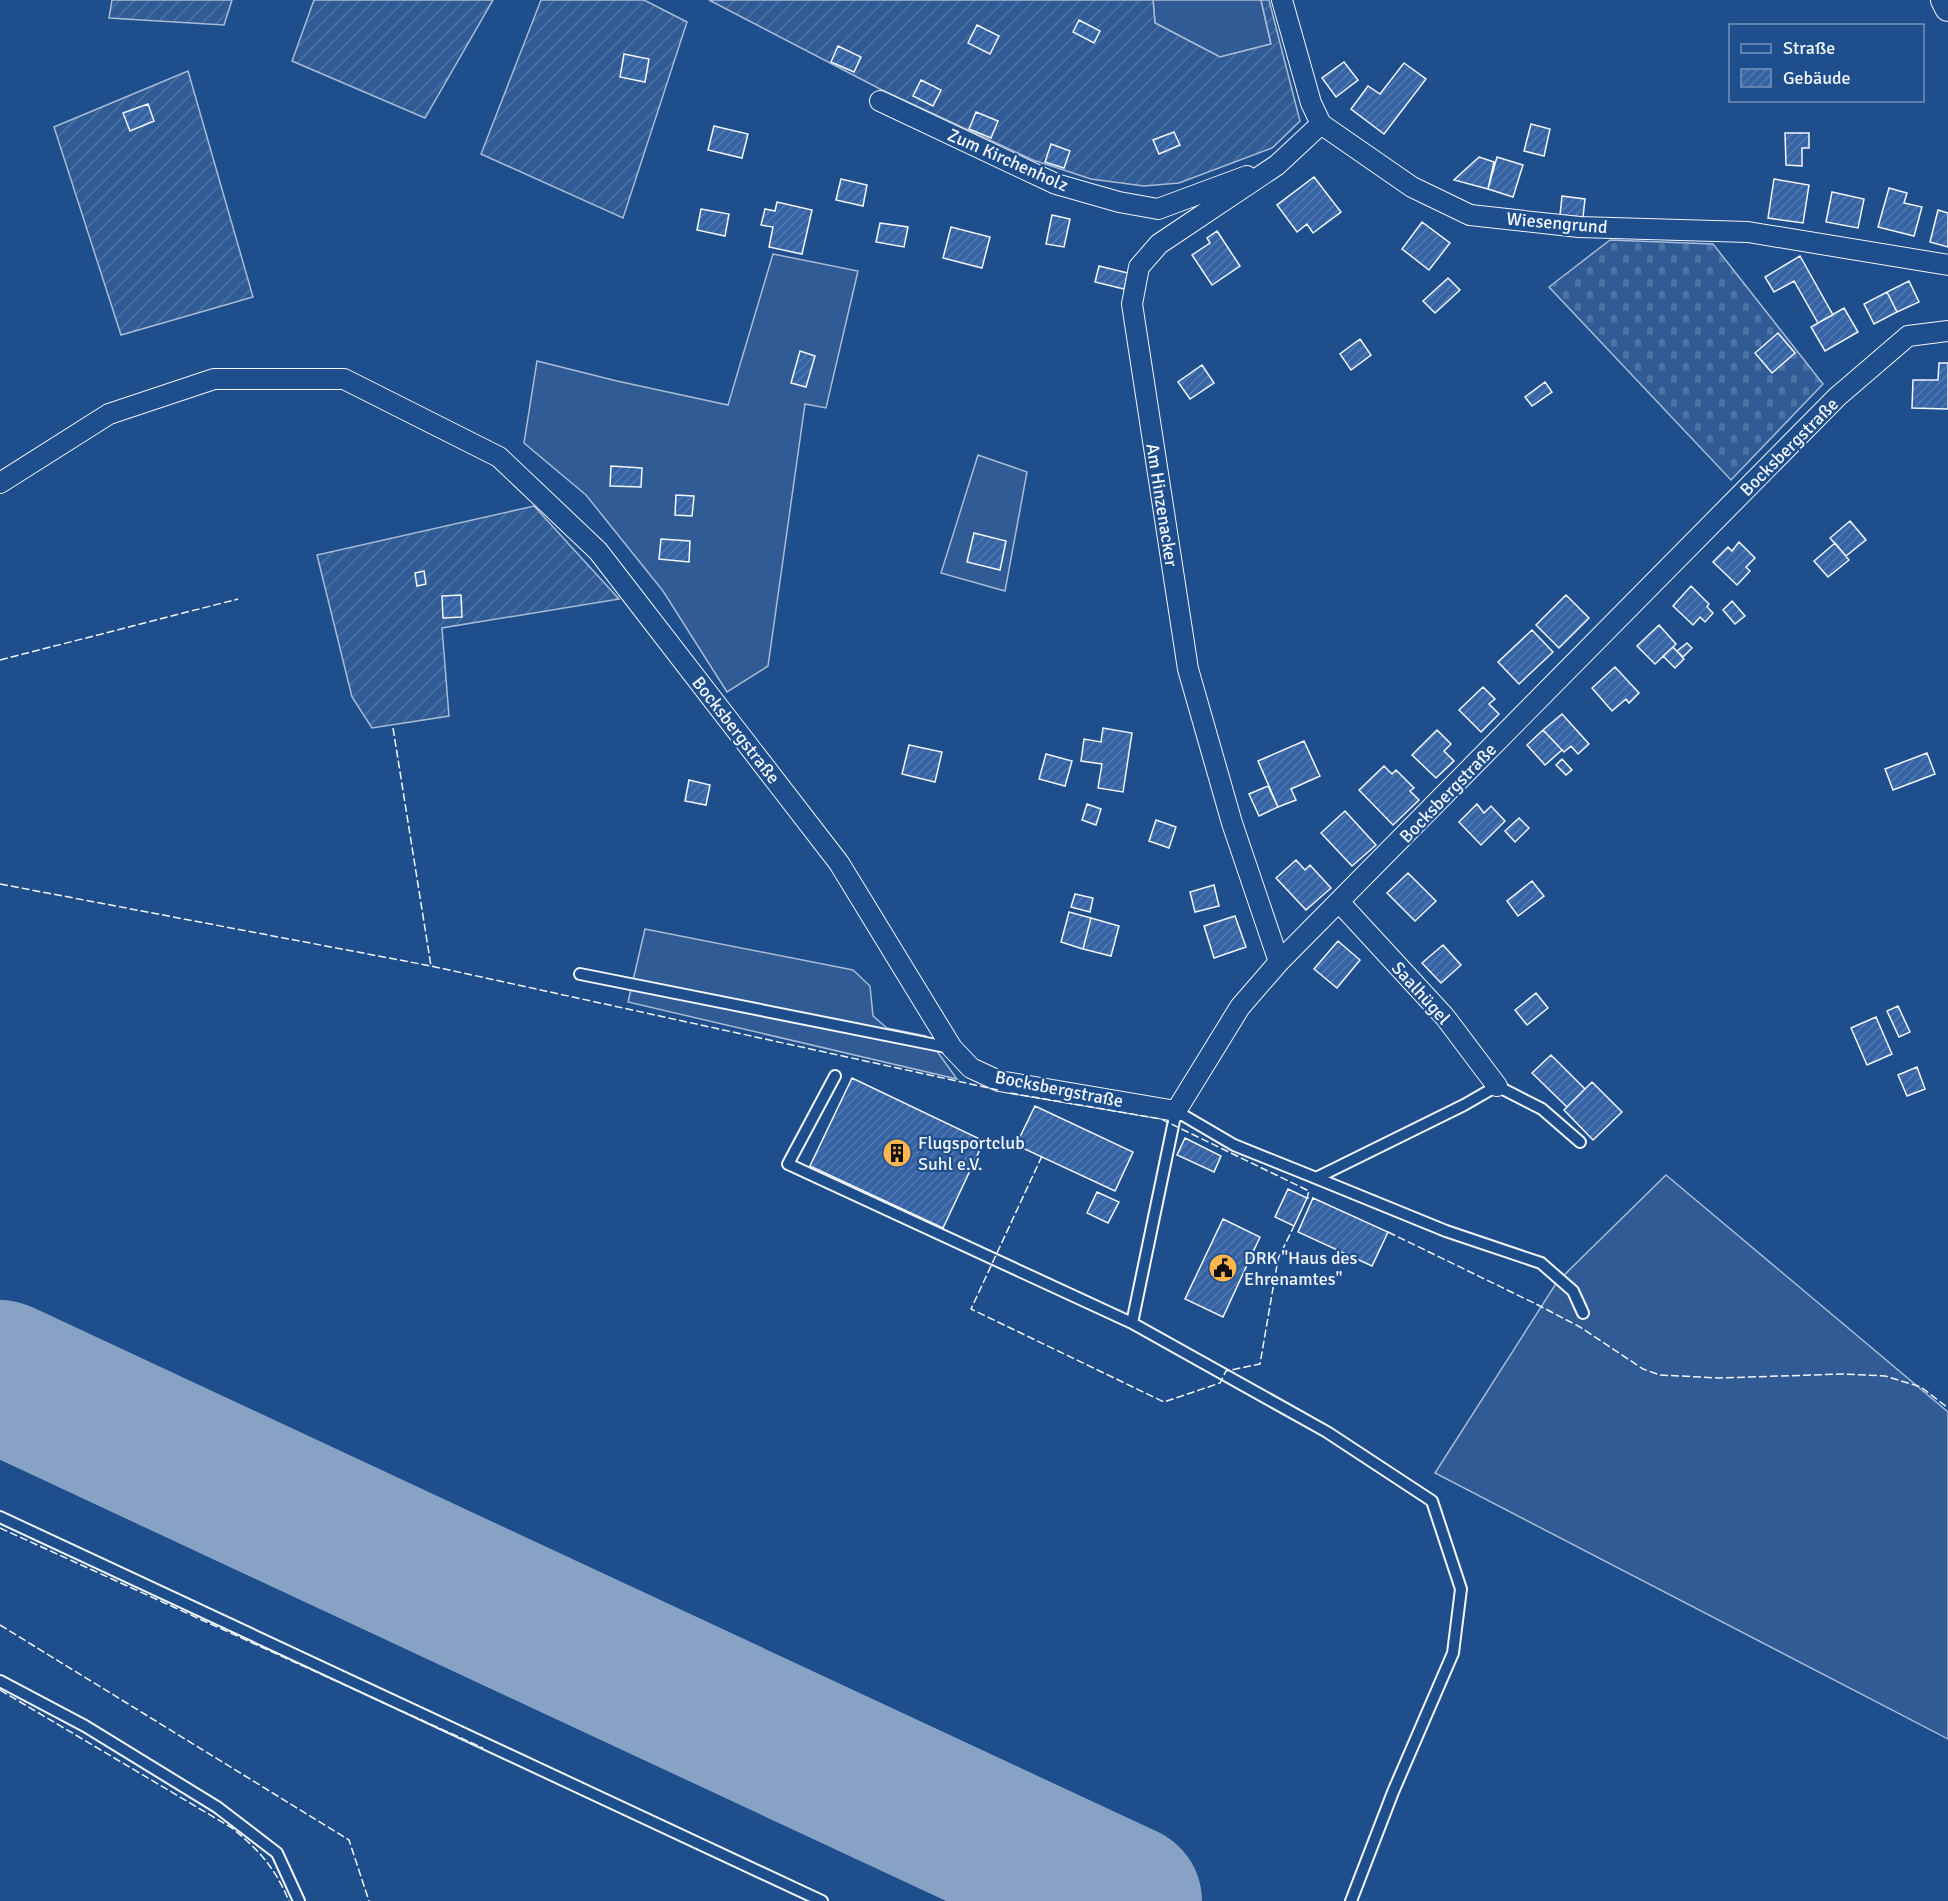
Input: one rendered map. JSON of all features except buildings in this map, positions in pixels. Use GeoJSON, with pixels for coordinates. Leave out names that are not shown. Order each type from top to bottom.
{"type":"FeatureCollection","features":[{"type":"Feature","properties":{"kind":"street"},"geometry":{"type":"LineString","coordinates":[[1282,0],[1311,103],[1321,124]]}},
{"type":"Feature","properties":{"kind":"street"},"geometry":{"type":"LineString","coordinates":[[1944,0],[1948,8]]}},
{"type":"Feature","properties":{"kind":"street","name":"Zum Kirchenholz"},"geometry":{"type":"LineString","coordinates":[[880,101],[1056,184],[1119,202],[1158,209],[1277,165]]}},
{"type":"Feature","properties":{"kind":"street","name":"Am Hinzenacker"},"geometry":{"type":"LineString","coordinates":[[1279,962],[1232,823],[1188,669],[1132,304],[1139,267],[1159,244],[1277,165],[1321,124]]}},
{"type":"Feature","properties":{"kind":"street","name":"Wiesengrund"},"geometry":{"type":"LineString","coordinates":[[1321,124],[1412,187],[1470,216],[1579,227],[1748,232],[1948,265]]}},
{"type":"Feature","properties":{"kind":"street","name":"Bocksbergstraße"},"geometry":{"type":"LineString","coordinates":[[0,483],[109,414],[214,379],[344,379],[499,458],[598,551],[832,853],[952,1048],[971,1068],[999,1081],[1176,1112],[1240,1007],[1279,962],[1340,903],[1837,397],[1908,336],[1948,331]]}},
{"type":"Feature","properties":{"kind":"street","name":"Saalhügel"},"geometry":{"type":"LineString","coordinates":[[1340,903],[1445,1017],[1497,1086]]}},
{"type":"Feature","properties":{"kind":"lane"},"geometry":{"type":"LineString","coordinates":[[580,974],[952,1048]]}},
{"type":"Feature","properties":{"kind":"lane"},"geometry":{"type":"LineString","coordinates":[[836,1076],[788,1164],[1132,1323],[1327,1432],[1432,1501],[1461,1589],[1453,1653],[1392,1792],[1351,1901]]}},
{"type":"Feature","properties":{"kind":"lane"},"geometry":{"type":"LineString","coordinates":[[1316,1178],[1464,1105],[1497,1086],[1542,1109],[1580,1142]]}},
{"type":"Feature","properties":{"kind":"lane"},"geometry":{"type":"LineString","coordinates":[[1132,1323],[1176,1112],[1234,1145],[1446,1231],[1541,1263],[1573,1291],[1583,1313]]}},
{"type":"Feature","properties":{"kind":"lane"},"geometry":{"type":"LineString","coordinates":[[0,1517],[822,1901]]}},
{"type":"Feature","properties":{"kind":"lane"},"geometry":{"type":"LineString","coordinates":[[0,1681],[85,1726],[217,1807],[277,1853],[299,1901]]}},
{"type":"Feature","properties":{"kind":"shaded area"},"geometry":{"type":"Polygon","coordinates":[[[1153,0],[1261,0],[1271,44],[1220,57],[1155,23],[1153,0]]]}},
{"type":"Feature","properties":{"kind":"shaded area"},"geometry":{"type":"Polygon","coordinates":[[[773,254],[858,271],[826,408],[805,404],[768,666],[727,692],[663,591],[586,495],[524,443],[537,361],[728,405],[773,254]]]}},
{"type":"Feature","properties":{"kind":"shaded area"},"geometry":{"type":"Polygon","coordinates":[[[978,455],[1027,472],[1005,591],[941,573],[978,455]]]}},
{"type":"Feature","properties":{"kind":"shaded area"},"geometry":{"type":"Polygon","coordinates":[[[645,929],[853,970],[870,986],[873,1016],[887,1028],[926,1036],[957,1079],[628,1002],[645,929]]]}},
{"type":"Feature","properties":{"kind":"shaded area"},"geometry":{"type":"Polygon","coordinates":[[[1666,1175],[1948,1412],[1948,1739],[1435,1473],[1557,1282],[1666,1175]]]}},
{"type":"Feature","properties":{"kind":"green space"},"geometry":{"type":"Polygon","coordinates":[[[112,0],[232,0],[224,25],[109,18],[112,0]]]}},
{"type":"Feature","properties":{"kind":"green space"},"geometry":{"type":"Polygon","coordinates":[[[314,0],[493,0],[425,118],[292,61],[314,0]]]}},
{"type":"Feature","properties":{"kind":"green space"},"geometry":{"type":"Polygon","coordinates":[[[541,0],[644,0],[687,22],[623,218],[481,154],[541,0]]]}},
{"type":"Feature","properties":{"kind":"green space"},"geometry":{"type":"Polygon","coordinates":[[[709,0],[1153,0],[1155,23],[1220,57],[1271,44],[1261,0],[1269,0],[1300,121],[1272,148],[1179,183],[1144,186],[1091,179],[1033,160],[882,90],[709,0]]]}},
{"type":"Feature","properties":{"kind":"green space"},"geometry":{"type":"Polygon","coordinates":[[[188,71],[253,297],[121,335],[54,127],[188,71]]]}},
{"type":"Feature","properties":{"kind":"green space"},"geometry":{"type":"Polygon","coordinates":[[[1610,240],[1713,244],[1823,384],[1731,480],[1549,287],[1610,240]]]}},
{"type":"Feature","properties":{"kind":"green space"},"geometry":{"type":"Polygon","coordinates":[[[534,506],[619,599],[442,628],[449,716],[372,728],[352,697],[317,555],[534,506]]]}},
{"type":"Feature","properties":{"kind":"runway"},"geometry":{"type":"LineString","coordinates":[[0,1376],[1126,1901]]}},
{"type":"Feature","properties":{"kind":"fence"},"geometry":{"type":"LineString","coordinates":[[0,660],[238,599]]}},
{"type":"Feature","properties":{"kind":"fence"},"geometry":{"type":"LineString","coordinates":[[393,728],[431,966],[998,1090]]}},
{"type":"Feature","properties":{"kind":"fence"},"geometry":{"type":"LineString","coordinates":[[0,884],[431,966]]}},
{"type":"Feature","properties":{"kind":"fence"},"geometry":{"type":"LineString","coordinates":[[1010,1093],[1161,1119],[1309,1191],[1307,1198],[1313,1198]]}},
{"type":"Feature","properties":{"kind":"fence"},"geometry":{"type":"LineString","coordinates":[[1042,1156],[971,1309],[1164,1402],[1220,1383],[1226,1371],[1260,1364],[1278,1259],[1294,1226]]}},
{"type":"Feature","properties":{"kind":"fence"},"geometry":{"type":"LineString","coordinates":[[1388,1232],[1580,1327],[1643,1369],[1660,1375],[1719,1378],[1844,1374],[1885,1376],[1921,1387],[1948,1408]]}},
{"type":"Feature","properties":{"kind":"fence"},"geometry":{"type":"LineString","coordinates":[[0,1528],[483,1748]]}},
{"type":"Feature","properties":{"kind":"fence"},"geometry":{"type":"LineString","coordinates":[[0,1625],[349,1840],[369,1901]]}},
{"type":"Feature","properties":{"kind":"fence"},"geometry":{"type":"LineString","coordinates":[[0,1690],[232,1828],[266,1861],[289,1901]]}},
{"type":"Feature","properties":{"kind":"place","name":"Flugsportclub Suhl e.V."},"geometry":{"type":"Point","coordinates":[897,1153]}},
{"type":"Feature","properties":{"kind":"place","name":"DRK \"Haus des Ehrenamtes\""},"geometry":{"type":"Point","coordinates":[1223,1268]}}]}
